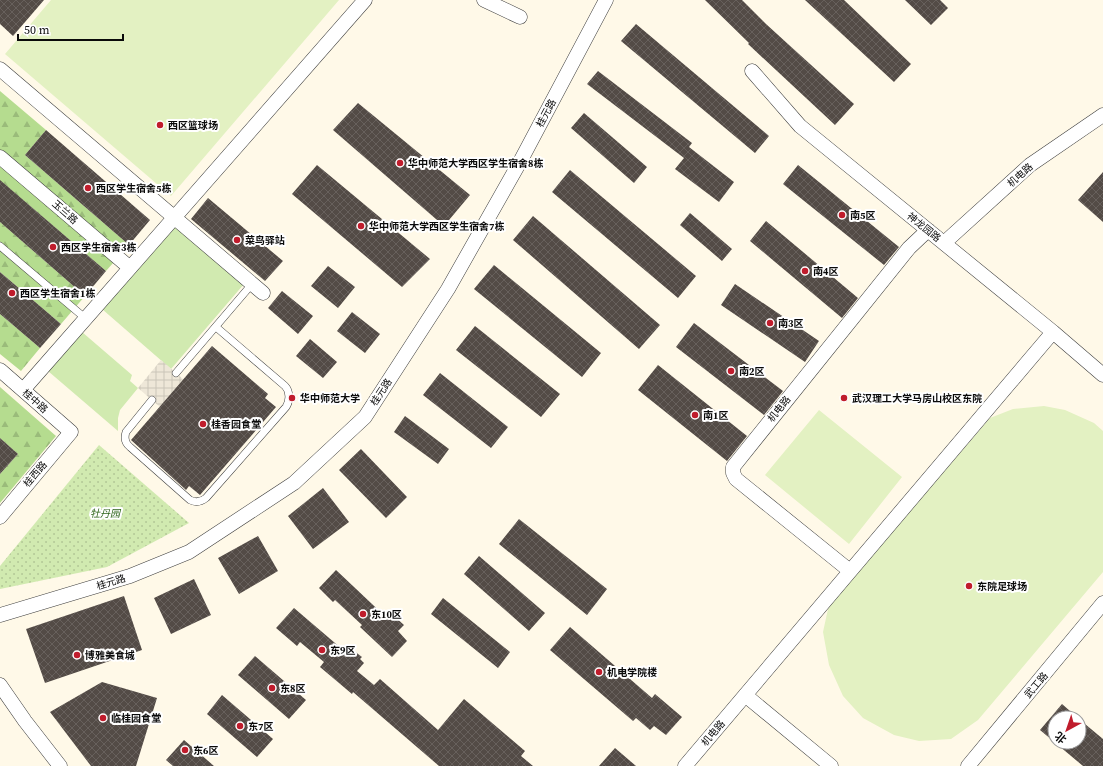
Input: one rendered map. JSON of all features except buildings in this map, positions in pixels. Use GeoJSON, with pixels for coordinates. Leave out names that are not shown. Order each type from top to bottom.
{"type":"FeatureCollection","features":[{"type":"Feature","properties":{"kind":"street"},"geometry":{"type":"LineString","coordinates":[[23,390],[365,0]]}},
{"type":"Feature","properties":{"kind":"street"},"geometry":{"type":"LineString","coordinates":[[484,0],[520,17]]}},
{"type":"Feature","properties":{"kind":"street","name":"桂元路"},"geometry":{"type":"LineString","coordinates":[[0,615],[130,576],[188,552],[294,483],[365,417],[448,289],[521,160],[606,0]]}},
{"type":"Feature","properties":{"kind":"street"},"geometry":{"type":"LineString","coordinates":[[0,69],[263,294]]}},
{"type":"Feature","properties":{"kind":"street","name":"神龙园路"},"geometry":{"type":"LineString","coordinates":[[752,72],[800,126],[1103,374]]}},
{"type":"Feature","properties":{"kind":"street","name":"机电路"},"geometry":{"type":"LineString","coordinates":[[944,243],[1030,165],[1103,115]]}},
{"type":"Feature","properties":{"kind":"street","name":"玉兰路"},"geometry":{"type":"LineString","coordinates":[[0,157],[129,268]]}},
{"type":"Feature","properties":{"kind":"street","name":"机电路"},"geometry":{"type":"LineString","coordinates":[[850,571],[736,479],[733,473],[733,467],[909,248],[928,230]]}},
{"type":"Feature","properties":{"kind":"street","name":"机电路"},"geometry":{"type":"LineString","coordinates":[[685,766],[1053,332]]}},
{"type":"Feature","properties":{"kind":"street","name":"桂中路"},"geometry":{"type":"LineString","coordinates":[[0,370],[71,432]]}},
{"type":"Feature","properties":{"kind":"street","name":"桂西路"},"geometry":{"type":"LineString","coordinates":[[0,517],[71,432]]}},
{"type":"Feature","properties":{"kind":"street","name":"武工路"},"geometry":{"type":"LineString","coordinates":[[968,766],[1103,603]]}},
{"type":"Feature","properties":{"kind":"street"},"geometry":{"type":"LineString","coordinates":[[0,685],[25,721],[60,766]]}},
{"type":"Feature","properties":{"kind":"street"},"geometry":{"type":"LineString","coordinates":[[745,694],[831,766]]}},
{"type":"Feature","properties":{"kind":"lane"},"geometry":{"type":"LineString","coordinates":[[0,246],[85,318]]}},
{"type":"Feature","properties":{"kind":"lane"},"geometry":{"type":"LineString","coordinates":[[176,373],[252,284]]}},
{"type":"Feature","properties":{"kind":"lane"},"geometry":{"type":"LineString","coordinates":[[152,400],[126,432],[126,442],[190,500],[194,502],[201,501],[206,498],[286,407],[288,402],[288,391],[285,386],[216,326]]}},
{"type":"Feature","properties":{"kind":"green space","name":"西区篮球场"},"geometry":{"type":"Polygon","coordinates":[[[51,0],[339,0],[171,196],[5,54],[51,0]]]}},
{"type":"Feature","properties":{"kind":"green space"},"geometry":{"type":"Polygon","coordinates":[[[0,91],[46,130],[25,155],[129,245],[106,271],[2,182],[0,184],[0,91]]]}},
{"type":"Feature","properties":{"kind":"green space"},"geometry":{"type":"Polygon","coordinates":[[[0,222],[85,296],[61,324],[0,272],[0,222]]]}},
{"type":"Feature","properties":{"kind":"green space"},"geometry":{"type":"Polygon","coordinates":[[[175,224],[244,284],[171,369],[102,309],[175,224]]]}},
{"type":"Feature","properties":{"kind":"green space"},"geometry":{"type":"Polygon","coordinates":[[[0,314],[40,348],[21,371],[0,354],[0,314]]]}},
{"type":"Feature","properties":{"kind":"green space"},"geometry":{"type":"Polygon","coordinates":[[[82,332],[132,375],[130,381],[138,388],[120,410],[118,418],[118,431],[48,371],[82,332]]]}},
{"type":"Feature","properties":{"kind":"green space"},"geometry":{"type":"Polygon","coordinates":[[[0,387],[56,436],[0,503],[0,474],[18,454],[0,438],[0,387]]]}},
{"type":"Feature","properties":{"kind":"green space","name":"东院足球场"},"geometry":{"type":"Polygon","coordinates":[[[1044,406],[1065,410],[1094,423],[1103,431],[1103,572],[978,720],[951,739],[919,741],[894,735],[863,718],[843,696],[829,665],[823,632],[828,609],[834,600],[990,418],[1013,409],[1044,406]]]}},
{"type":"Feature","properties":{"kind":"green space"},"geometry":{"type":"Polygon","coordinates":[[[819,410],[902,477],[849,544],[765,475],[819,410]]]}},
{"type":"Feature","properties":{"kind":"green space","name":"牡丹园"},"geometry":{"type":"Polygon","coordinates":[[[99,445],[189,523],[107,567],[0,589],[0,566],[99,445]]]}},
{"type":"Feature","properties":{"kind":"shaded area"},"geometry":{"type":"Polygon","coordinates":[[[161,360],[183,379],[160,407],[138,388],[161,360]]]}},
{"type":"Feature","properties":{"kind":"place","name":"西区篮球场"},"geometry":{"type":"Point","coordinates":[160,125]}},
{"type":"Feature","properties":{"kind":"place","name":"华中师范大学西区学生宿舍8栋"},"geometry":{"type":"Point","coordinates":[400,163]}},
{"type":"Feature","properties":{"kind":"place","name":"西区学生宿舍5栋"},"geometry":{"type":"Point","coordinates":[88,188]}},
{"type":"Feature","properties":{"kind":"place","name":"南5区"},"geometry":{"type":"Point","coordinates":[842,215]}},
{"type":"Feature","properties":{"kind":"place","name":"华中师范大学西区学生宿舍7栋"},"geometry":{"type":"Point","coordinates":[361,226]}},
{"type":"Feature","properties":{"kind":"place","name":"菜鸟驿站"},"geometry":{"type":"Point","coordinates":[237,240]}},
{"type":"Feature","properties":{"kind":"place","name":"西区学生宿舍3栋"},"geometry":{"type":"Point","coordinates":[53,247]}},
{"type":"Feature","properties":{"kind":"place","name":"南4区"},"geometry":{"type":"Point","coordinates":[805,271]}},
{"type":"Feature","properties":{"kind":"place","name":"西区学生宿舍1栋"},"geometry":{"type":"Point","coordinates":[12,293]}},
{"type":"Feature","properties":{"kind":"place","name":"南3区"},"geometry":{"type":"Point","coordinates":[770,323]}},
{"type":"Feature","properties":{"kind":"place","name":"南2区"},"geometry":{"type":"Point","coordinates":[731,371]}},
{"type":"Feature","properties":{"kind":"place","name":"华中师范大学"},"geometry":{"type":"Point","coordinates":[292,398]}},
{"type":"Feature","properties":{"kind":"place","name":"武汉理工大学马房山校区东院"},"geometry":{"type":"Point","coordinates":[844,398]}},
{"type":"Feature","properties":{"kind":"place","name":"南1区"},"geometry":{"type":"Point","coordinates":[695,415]}},
{"type":"Feature","properties":{"kind":"place","name":"桂香园食堂"},"geometry":{"type":"Point","coordinates":[203,424]}},
{"type":"Feature","properties":{"kind":"place","name":"东院足球场"},"geometry":{"type":"Point","coordinates":[969,586]}},
{"type":"Feature","properties":{"kind":"place","name":"东10区"},"geometry":{"type":"Point","coordinates":[363,614]}},
{"type":"Feature","properties":{"kind":"place","name":"东9区"},"geometry":{"type":"Point","coordinates":[322,650]}},
{"type":"Feature","properties":{"kind":"place","name":"博雅美食城"},"geometry":{"type":"Point","coordinates":[77,655]}},
{"type":"Feature","properties":{"kind":"place","name":"机电学院楼"},"geometry":{"type":"Point","coordinates":[599,672]}},
{"type":"Feature","properties":{"kind":"place","name":"东8区"},"geometry":{"type":"Point","coordinates":[272,688]}},
{"type":"Feature","properties":{"kind":"place","name":"临桂园食堂"},"geometry":{"type":"Point","coordinates":[103,718]}},
{"type":"Feature","properties":{"kind":"place","name":"东7区"},"geometry":{"type":"Point","coordinates":[240,726]}},
{"type":"Feature","properties":{"kind":"place","name":"东6区"},"geometry":{"type":"Point","coordinates":[185,750]}}]}
